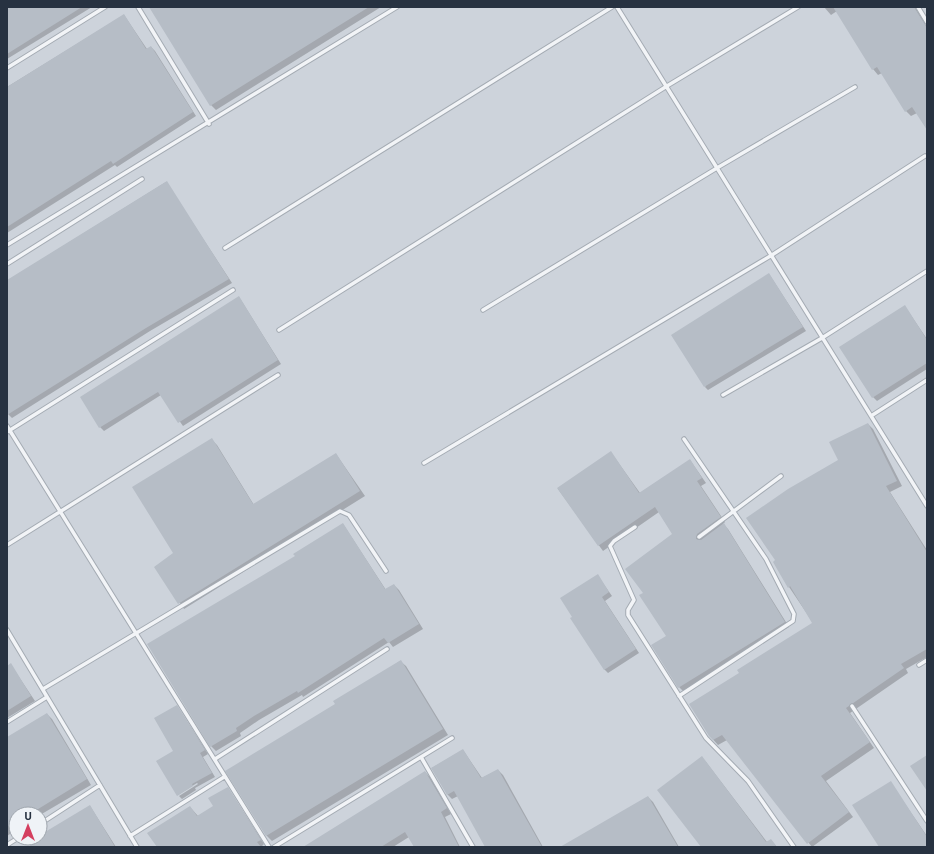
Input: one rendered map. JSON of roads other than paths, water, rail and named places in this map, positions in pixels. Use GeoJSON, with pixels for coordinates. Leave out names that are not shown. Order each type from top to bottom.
{"type":"FeatureCollection","features":[{"type":"Feature","properties":{"kind":"lane"},"geometry":{"type":"LineString","coordinates":[[7,68],[105,7]]}},
{"type":"Feature","properties":{"kind":"lane"},"geometry":{"type":"LineString","coordinates":[[138,7],[208,124]]}},
{"type":"Feature","properties":{"kind":"lane"},"geometry":{"type":"LineString","coordinates":[[7,245],[208,124],[397,7]]}},
{"type":"Feature","properties":{"kind":"lane"},"geometry":{"type":"LineString","coordinates":[[225,248],[612,7]]}},
{"type":"Feature","properties":{"kind":"lane"},"geometry":{"type":"LineString","coordinates":[[617,7],[927,506]]}},
{"type":"Feature","properties":{"kind":"lane"},"geometry":{"type":"LineString","coordinates":[[279,330],[667,86],[798,7]]}},
{"type":"Feature","properties":{"kind":"lane"},"geometry":{"type":"LineString","coordinates":[[918,7],[927,22]]}},
{"type":"Feature","properties":{"kind":"lane"},"geometry":{"type":"LineString","coordinates":[[483,310],[854,87]]}},
{"type":"Feature","properties":{"kind":"lane"},"geometry":{"type":"LineString","coordinates":[[424,463],[772,255],[925,156]]}},
{"type":"Feature","properties":{"kind":"lane"},"geometry":{"type":"LineString","coordinates":[[7,264],[142,179]]}},
{"type":"Feature","properties":{"kind":"lane"},"geometry":{"type":"LineString","coordinates":[[723,394],[822,338],[927,271]]}},
{"type":"Feature","properties":{"kind":"lane"},"geometry":{"type":"LineString","coordinates":[[9,431],[233,290]]}},
{"type":"Feature","properties":{"kind":"lane"},"geometry":{"type":"LineString","coordinates":[[7,545],[278,375]]}},
{"type":"Feature","properties":{"kind":"lane"},"geometry":{"type":"LineString","coordinates":[[871,416],[927,380]]}},
{"type":"Feature","properties":{"kind":"lane"},"geometry":{"type":"LineString","coordinates":[[7,426],[215,759],[224,777],[269,847]]}},
{"type":"Feature","properties":{"kind":"lane"},"geometry":{"type":"LineString","coordinates":[[679,696],[793,621],[794,614],[769,566],[684,439]]}},
{"type":"Feature","properties":{"kind":"lane"},"geometry":{"type":"LineString","coordinates":[[699,537],[781,476]]}},
{"type":"Feature","properties":{"kind":"lane"},"geometry":{"type":"LineString","coordinates":[[43,689],[340,511],[349,515],[386,571]]}},
{"type":"Feature","properties":{"kind":"lane"},"geometry":{"type":"LineString","coordinates":[[635,527],[614,541],[610,546],[634,600],[628,610],[628,615],[706,738],[748,780],[794,847]]}},
{"type":"Feature","properties":{"kind":"lane"},"geometry":{"type":"LineString","coordinates":[[7,630],[137,847]]}},
{"type":"Feature","properties":{"kind":"lane"},"geometry":{"type":"LineString","coordinates":[[215,759],[387,649]]}},
{"type":"Feature","properties":{"kind":"lane"},"geometry":{"type":"LineString","coordinates":[[919,665],[927,660]]}},
{"type":"Feature","properties":{"kind":"lane"},"geometry":{"type":"LineString","coordinates":[[7,722],[47,697]]}},
{"type":"Feature","properties":{"kind":"lane"},"geometry":{"type":"LineString","coordinates":[[852,706],[927,821]]}},
{"type":"Feature","properties":{"kind":"lane"},"geometry":{"type":"LineString","coordinates":[[274,847],[452,738]]}},
{"type":"Feature","properties":{"kind":"lane"},"geometry":{"type":"LineString","coordinates":[[421,757],[473,847]]}},
{"type":"Feature","properties":{"kind":"lane"},"geometry":{"type":"LineString","coordinates":[[130,836],[224,777]]}},
{"type":"Feature","properties":{"kind":"lane"},"geometry":{"type":"LineString","coordinates":[[48,819],[100,785]]}}]}
